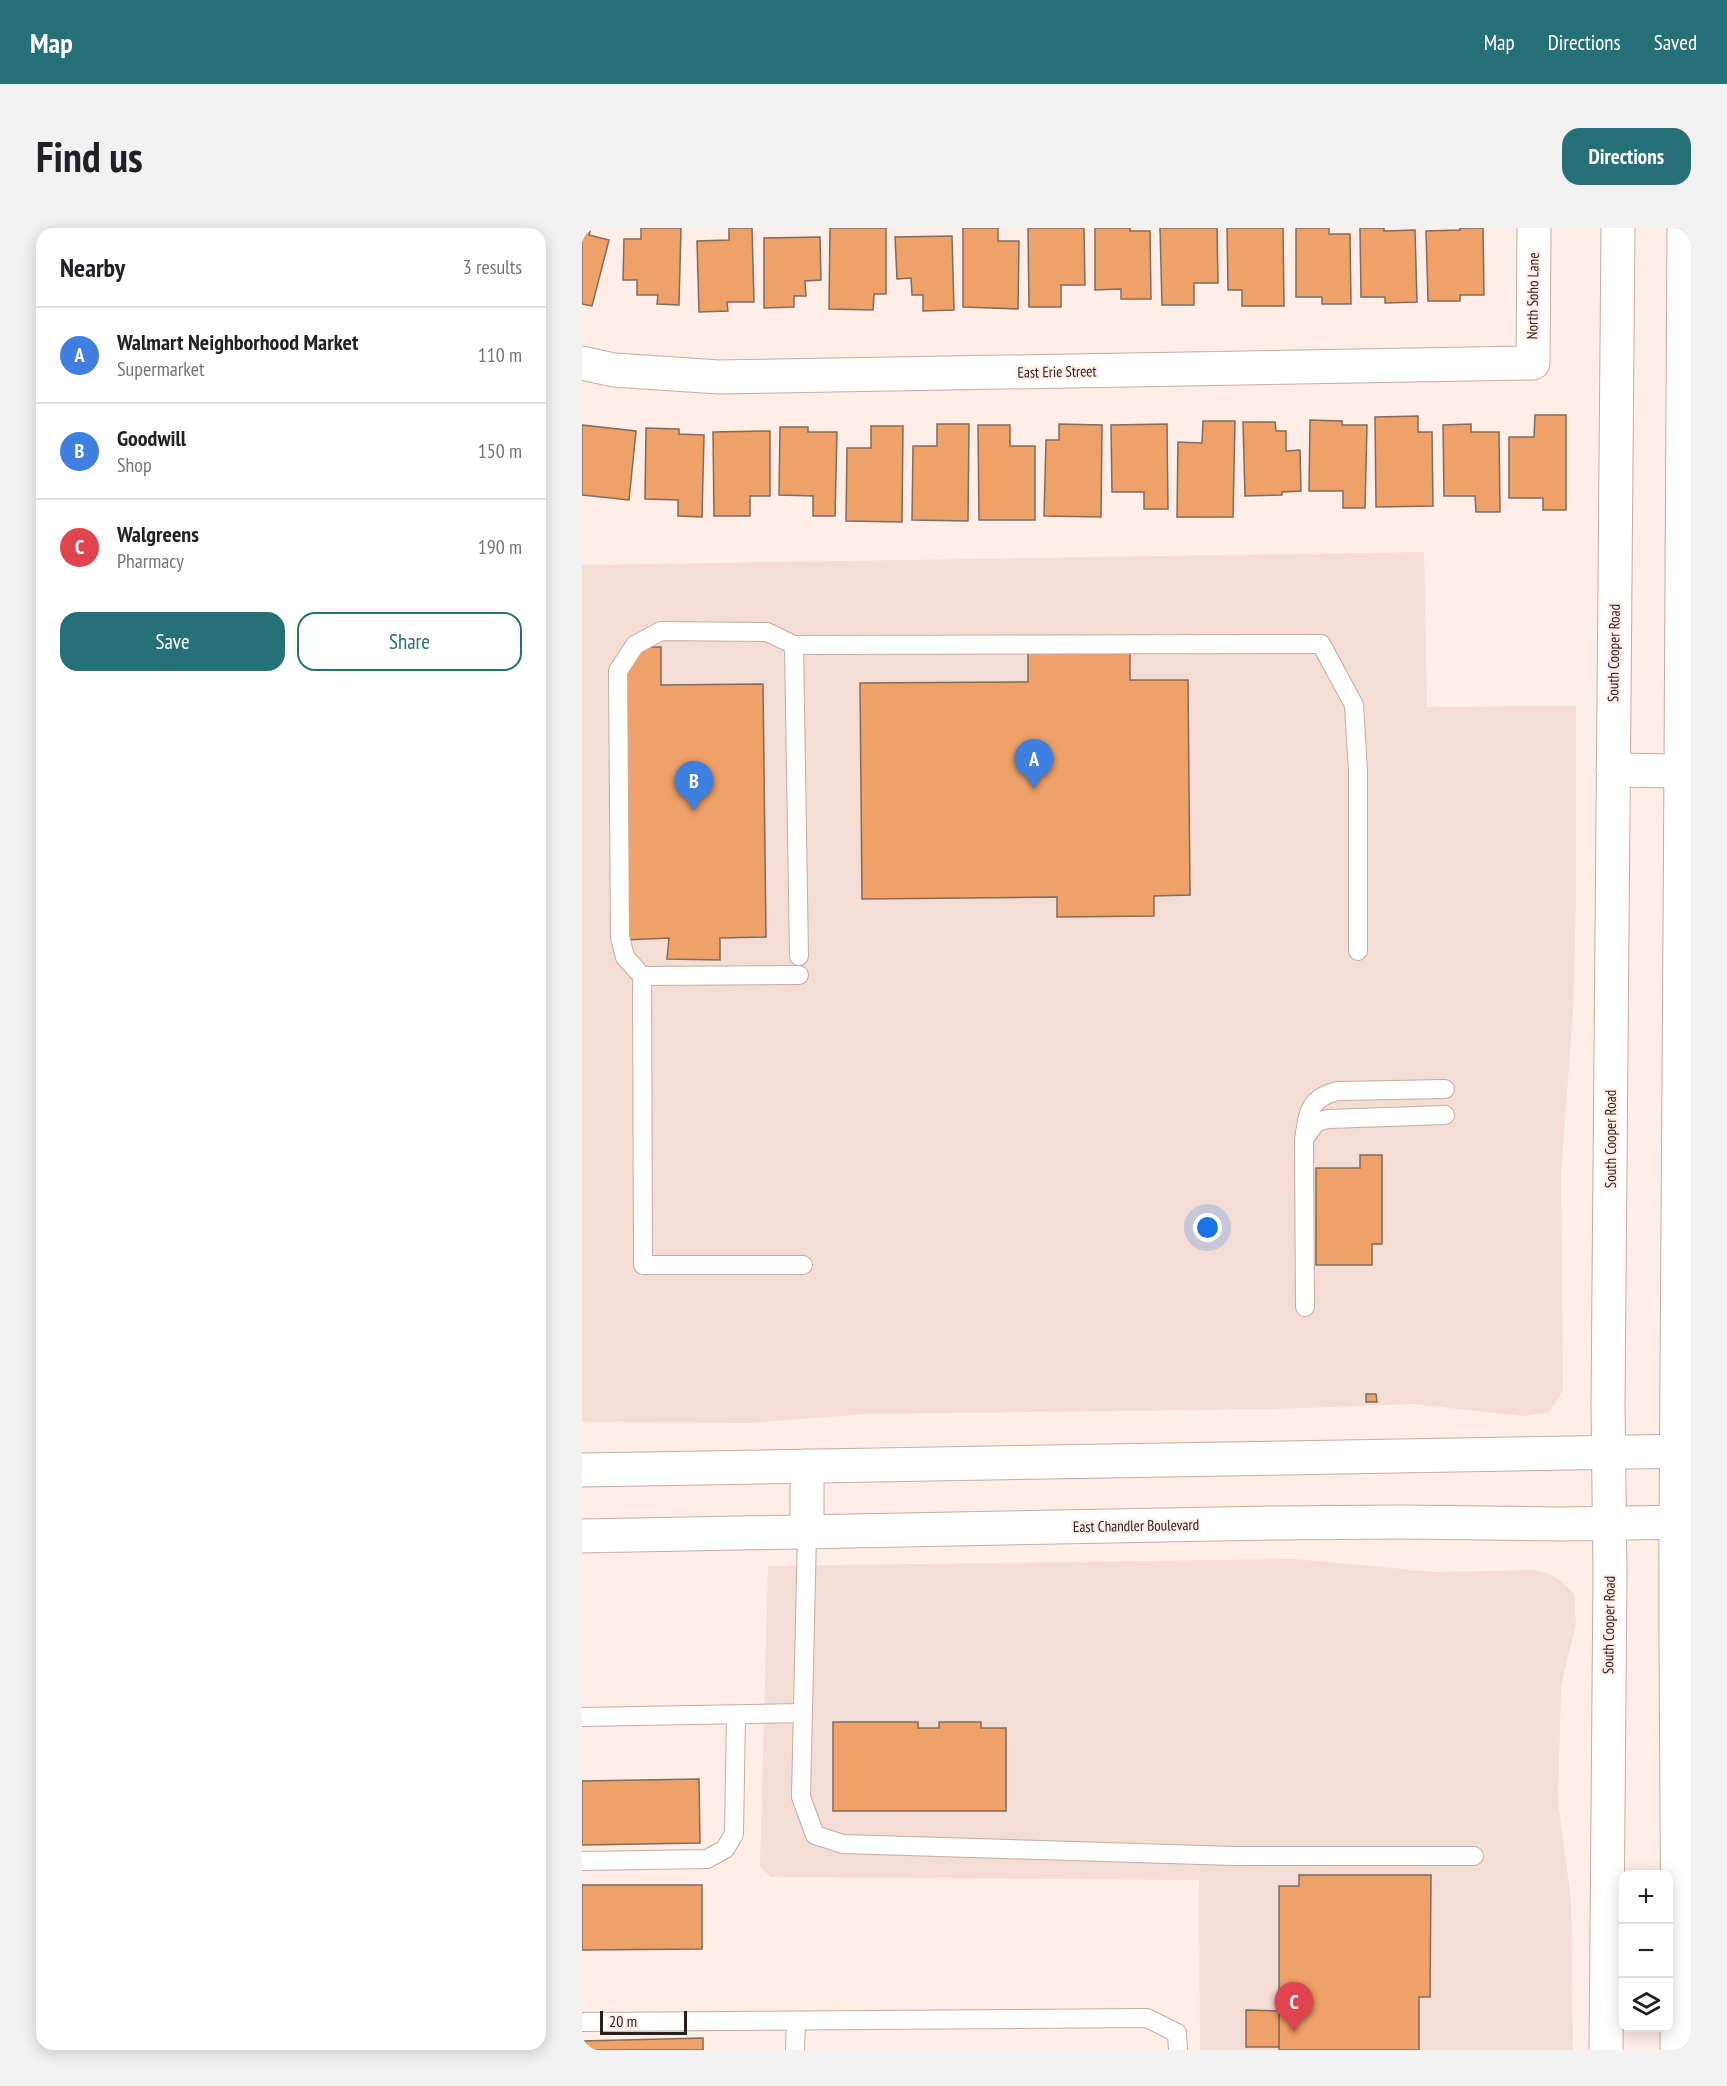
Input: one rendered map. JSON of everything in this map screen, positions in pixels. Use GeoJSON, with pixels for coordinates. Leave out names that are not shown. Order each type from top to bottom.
{"type":"FeatureCollection","features":[{"type":"Feature","properties":{"kind":"main road","name":"North Soho Lane"},"geometry":{"type":"LineString","coordinates":[[1533,363],[1534,228]]}},
{"type":"Feature","properties":{"kind":"main road","name":"South Cooper Road"},"geometry":{"type":"LineString","coordinates":[[1606,2050],[1610,1523],[1608,1404],[1618,228]]}},
{"type":"Feature","properties":{"kind":"main road"},"geometry":{"type":"LineString","coordinates":[[1677,2050],[1684,1773],[1680,771],[1684,228]]}},
{"type":"Feature","properties":{"kind":"main road","name":"East Erie Street"},"geometry":{"type":"LineString","coordinates":[[582,363],[614,370],[718,377],[1533,363]]}},
{"type":"Feature","properties":{"kind":"main road"},"geometry":{"type":"LineString","coordinates":[[1613,770],[1680,771]]}},
{"type":"Feature","properties":{"kind":"main road"},"geometry":{"type":"LineString","coordinates":[[582,1470],[1684,1452]]}},
{"type":"Feature","properties":{"kind":"main road"},"geometry":{"type":"LineString","coordinates":[[807,1466],[807,1533]]}},
{"type":"Feature","properties":{"kind":"main road","name":"East Chandler Boulevard"},"geometry":{"type":"LineString","coordinates":[[582,1536],[1310,1523],[1683,1522]]}},
{"type":"Feature","properties":{"kind":"lane"},"geometry":{"type":"LineString","coordinates":[[803,1265],[643,1265],[642,976],[625,957],[620,936],[618,671],[635,645],[661,631],[767,632],[794,645],[1321,644],[1354,705],[1358,771],[1358,951]]}},
{"type":"Feature","properties":{"kind":"lane"},"geometry":{"type":"LineString","coordinates":[[794,645],[799,956]]}},
{"type":"Feature","properties":{"kind":"lane"},"geometry":{"type":"LineString","coordinates":[[642,976],[799,975]]}},
{"type":"Feature","properties":{"kind":"lane"},"geometry":{"type":"LineString","coordinates":[[1305,1307],[1304,1140],[1308,1114],[1314,1101],[1325,1094],[1338,1092],[1445,1089]]}},
{"type":"Feature","properties":{"kind":"lane"},"geometry":{"type":"LineString","coordinates":[[1304,1140],[1316,1122],[1328,1119],[1445,1115]]}},
{"type":"Feature","properties":{"kind":"lane"},"geometry":{"type":"LineString","coordinates":[[807,1533],[801,1797],[815,1835],[843,1844],[1234,1856],[1474,1856]]}},
{"type":"Feature","properties":{"kind":"lane"},"geometry":{"type":"LineString","coordinates":[[582,1717],[803,1713]]}},
{"type":"Feature","properties":{"kind":"lane"},"geometry":{"type":"LineString","coordinates":[[582,1861],[707,1859],[725,1849],[734,1834],[736,1715]]}},
{"type":"Feature","properties":{"kind":"lane"},"geometry":{"type":"LineString","coordinates":[[582,2022],[1147,2018],[1178,2033],[1178,2050]]}},
{"type":"Feature","properties":{"kind":"lane"},"geometry":{"type":"LineString","coordinates":[[795,2050],[796,2021]]}},
{"type":"Feature","properties":{"kind":"shaded area"},"geometry":{"type":"Polygon","coordinates":[[[1424,552],[1427,707],[1576,706],[1576,899],[1573,1011],[1561,1175],[1563,1390],[1547,1413],[1523,1416],[1413,1404],[1275,1409],[868,1414],[748,1423],[582,1422],[582,565],[1424,552]]]}},
{"type":"Feature","properties":{"kind":"shaded area"},"geometry":{"type":"Polygon","coordinates":[[[1294,1559],[1436,1572],[1533,1570],[1547,1573],[1561,1581],[1574,1594],[1576,1624],[1561,1685],[1558,1802],[1571,1900],[1573,2050],[1200,2050],[1199,1880],[771,1877],[760,1866],[768,1566],[1294,1559]]]}},
{"type":"Feature","properties":{"kind":"building"},"geometry":{"type":"Polygon","coordinates":[[[582,228],[591,228],[589,235],[609,240],[592,306],[582,304],[582,228]]]}},
{"type":"Feature","properties":{"kind":"building"},"geometry":{"type":"Polygon","coordinates":[[[641,228],[681,228],[679,305],[657,304],[658,295],[637,295],[637,280],[623,280],[624,239],[641,239],[641,228]]]}},
{"type":"Feature","properties":{"kind":"building"},"geometry":{"type":"Polygon","coordinates":[[[729,228],[752,228],[754,302],[727,302],[728,311],[699,312],[697,241],[729,240],[729,228]]]}},
{"type":"Feature","properties":{"kind":"building"},"geometry":{"type":"Polygon","coordinates":[[[830,228],[886,228],[886,294],[874,294],[873,310],[829,309],[830,228]]]}},
{"type":"Feature","properties":{"kind":"building"},"geometry":{"type":"Polygon","coordinates":[[[963,228],[998,228],[998,241],[1019,241],[1018,309],[963,307],[963,228]]]}},
{"type":"Feature","properties":{"kind":"building"},"geometry":{"type":"Polygon","coordinates":[[[1028,228],[1084,228],[1085,285],[1061,285],[1061,307],[1029,307],[1028,228]]]}},
{"type":"Feature","properties":{"kind":"building"},"geometry":{"type":"Polygon","coordinates":[[[1095,228],[1130,228],[1130,231],[1150,231],[1151,299],[1121,299],[1121,289],[1095,290],[1095,228]]]}},
{"type":"Feature","properties":{"kind":"building"},"geometry":{"type":"Polygon","coordinates":[[[1160,228],[1217,228],[1218,283],[1194,283],[1194,305],[1162,305],[1160,228]]]}},
{"type":"Feature","properties":{"kind":"building"},"geometry":{"type":"Polygon","coordinates":[[[1227,228],[1283,228],[1284,306],[1242,306],[1242,290],[1228,290],[1227,228]]]}},
{"type":"Feature","properties":{"kind":"building"},"geometry":{"type":"Polygon","coordinates":[[[1296,228],[1329,228],[1329,234],[1350,234],[1351,304],[1322,304],[1322,297],[1296,297],[1296,228]]]}},
{"type":"Feature","properties":{"kind":"building"},"geometry":{"type":"Polygon","coordinates":[[[1360,228],[1384,228],[1384,231],[1415,230],[1417,302],[1385,303],[1385,297],[1361,297],[1360,228]]]}},
{"type":"Feature","properties":{"kind":"building"},"geometry":{"type":"Polygon","coordinates":[[[1460,228],[1483,228],[1484,295],[1460,295],[1460,301],[1428,301],[1426,231],[1460,230],[1460,228]]]}},
{"type":"Feature","properties":{"kind":"building"},"geometry":{"type":"Polygon","coordinates":[[[952,236],[954,310],[923,311],[923,295],[912,295],[911,278],[897,279],[895,237],[952,236]]]}},
{"type":"Feature","properties":{"kind":"building"},"geometry":{"type":"Polygon","coordinates":[[[820,237],[821,280],[805,281],[806,296],[794,296],[794,307],[764,308],[764,238],[820,237]]]}},
{"type":"Feature","properties":{"kind":"building"},"geometry":{"type":"Polygon","coordinates":[[[1535,415],[1566,415],[1566,510],[1543,510],[1543,498],[1509,498],[1509,437],[1534,437],[1535,415]]]}},
{"type":"Feature","properties":{"kind":"building"},"geometry":{"type":"Polygon","coordinates":[[[1418,416],[1418,432],[1432,432],[1433,506],[1376,507],[1375,417],[1418,416]]]}},
{"type":"Feature","properties":{"kind":"building"},"geometry":{"type":"Polygon","coordinates":[[[1310,420],[1342,421],[1342,425],[1367,425],[1365,508],[1343,508],[1343,491],[1309,491],[1310,420]]]}},
{"type":"Feature","properties":{"kind":"building"},"geometry":{"type":"Polygon","coordinates":[[[1203,421],[1235,421],[1233,517],[1177,517],[1178,442],[1202,443],[1203,421]]]}},
{"type":"Feature","properties":{"kind":"building"},"geometry":{"type":"Polygon","coordinates":[[[1243,422],[1275,422],[1276,431],[1286,431],[1286,451],[1300,450],[1301,491],[1282,492],[1282,495],[1245,496],[1243,422]]]}},
{"type":"Feature","properties":{"kind":"building"},"geometry":{"type":"Polygon","coordinates":[[[937,424],[969,424],[968,521],[912,520],[913,446],[937,446],[937,424]]]}},
{"type":"Feature","properties":{"kind":"building"},"geometry":{"type":"Polygon","coordinates":[[[1059,424],[1102,425],[1101,517],[1044,516],[1046,440],[1059,440],[1059,424]]]}},
{"type":"Feature","properties":{"kind":"building"},"geometry":{"type":"Polygon","coordinates":[[[1167,424],[1168,509],[1144,509],[1144,492],[1112,492],[1111,425],[1167,424]]]}},
{"type":"Feature","properties":{"kind":"building"},"geometry":{"type":"Polygon","coordinates":[[[1471,424],[1471,432],[1499,432],[1500,512],[1476,512],[1475,496],[1444,496],[1443,425],[1471,424]]]}},
{"type":"Feature","properties":{"kind":"building"},"geometry":{"type":"Polygon","coordinates":[[[582,425],[636,431],[629,500],[582,495],[582,425]]]}},
{"type":"Feature","properties":{"kind":"building"},"geometry":{"type":"Polygon","coordinates":[[[978,425],[1010,425],[1010,446],[1035,446],[1035,520],[979,520],[978,425]]]}},
{"type":"Feature","properties":{"kind":"building"},"geometry":{"type":"Polygon","coordinates":[[[871,426],[903,426],[902,522],[846,521],[847,448],[871,448],[871,426]]]}},
{"type":"Feature","properties":{"kind":"building"},"geometry":{"type":"Polygon","coordinates":[[[780,427],[808,427],[808,432],[837,432],[835,516],[813,516],[813,496],[779,495],[780,427]]]}},
{"type":"Feature","properties":{"kind":"building"},"geometry":{"type":"Polygon","coordinates":[[[646,428],[679,429],[679,434],[704,435],[702,517],[678,516],[678,500],[645,499],[646,428]]]}},
{"type":"Feature","properties":{"kind":"building"},"geometry":{"type":"Polygon","coordinates":[[[770,431],[770,496],[750,496],[750,516],[714,516],[713,432],[770,431]]]}},
{"type":"Feature","properties":{"kind":"building"},"geometry":{"type":"Polygon","coordinates":[[[644,647],[661,647],[661,685],[763,684],[766,937],[720,938],[720,960],[667,959],[669,938],[624,940],[622,674],[644,647]]]}},
{"type":"Feature","properties":{"kind":"building"},"geometry":{"type":"Polygon","coordinates":[[[1130,649],[1130,680],[1188,680],[1190,895],[1154,896],[1154,916],[1057,917],[1057,897],[862,899],[860,683],[1028,682],[1028,650],[1130,649]]]}},
{"type":"Feature","properties":{"kind":"building"},"geometry":{"type":"Polygon","coordinates":[[[1360,1155],[1382,1155],[1382,1244],[1372,1244],[1372,1265],[1316,1265],[1316,1168],[1360,1168],[1360,1155]]]}},
{"type":"Feature","properties":{"kind":"building"},"geometry":{"type":"Polygon","coordinates":[[[1366,1394],[1376,1394],[1377,1402],[1366,1402],[1366,1394]]]}},
{"type":"Feature","properties":{"kind":"building"},"geometry":{"type":"Polygon","coordinates":[[[833,1722],[918,1722],[918,1728],[939,1728],[939,1722],[981,1722],[981,1728],[1006,1728],[1006,1811],[833,1811],[833,1722]]]}},
{"type":"Feature","properties":{"kind":"building"},"geometry":{"type":"Polygon","coordinates":[[[699,1779],[700,1843],[582,1845],[582,1781],[699,1779]]]}},
{"type":"Feature","properties":{"kind":"building"},"geometry":{"type":"Polygon","coordinates":[[[1299,1875],[1431,1875],[1430,1997],[1419,1997],[1419,2050],[1279,2050],[1279,1886],[1299,1886],[1299,1875]]]}},
{"type":"Feature","properties":{"kind":"building"},"geometry":{"type":"Polygon","coordinates":[[[582,1885],[702,1885],[702,1949],[582,1950],[582,1885]]]}},
{"type":"Feature","properties":{"kind":"building"},"geometry":{"type":"Polygon","coordinates":[[[1246,2010],[1279,2011],[1279,2047],[1246,2047],[1246,2010]]]}},
{"type":"Feature","properties":{"kind":"building"},"geometry":{"type":"Polygon","coordinates":[[[703,2038],[703,2050],[582,2050],[582,2041],[703,2038]]]}},
{"type":"Feature","properties":{"kind":"place","name":"Walmart Neighborhood Market"},"geometry":{"type":"Point","coordinates":[1034,789]}},
{"type":"Feature","properties":{"kind":"place","name":"Goodwill"},"geometry":{"type":"Point","coordinates":[694,811]}},
{"type":"Feature","properties":{"kind":"place","name":"Walgreens"},"geometry":{"type":"Point","coordinates":[1294,2032]}}]}
